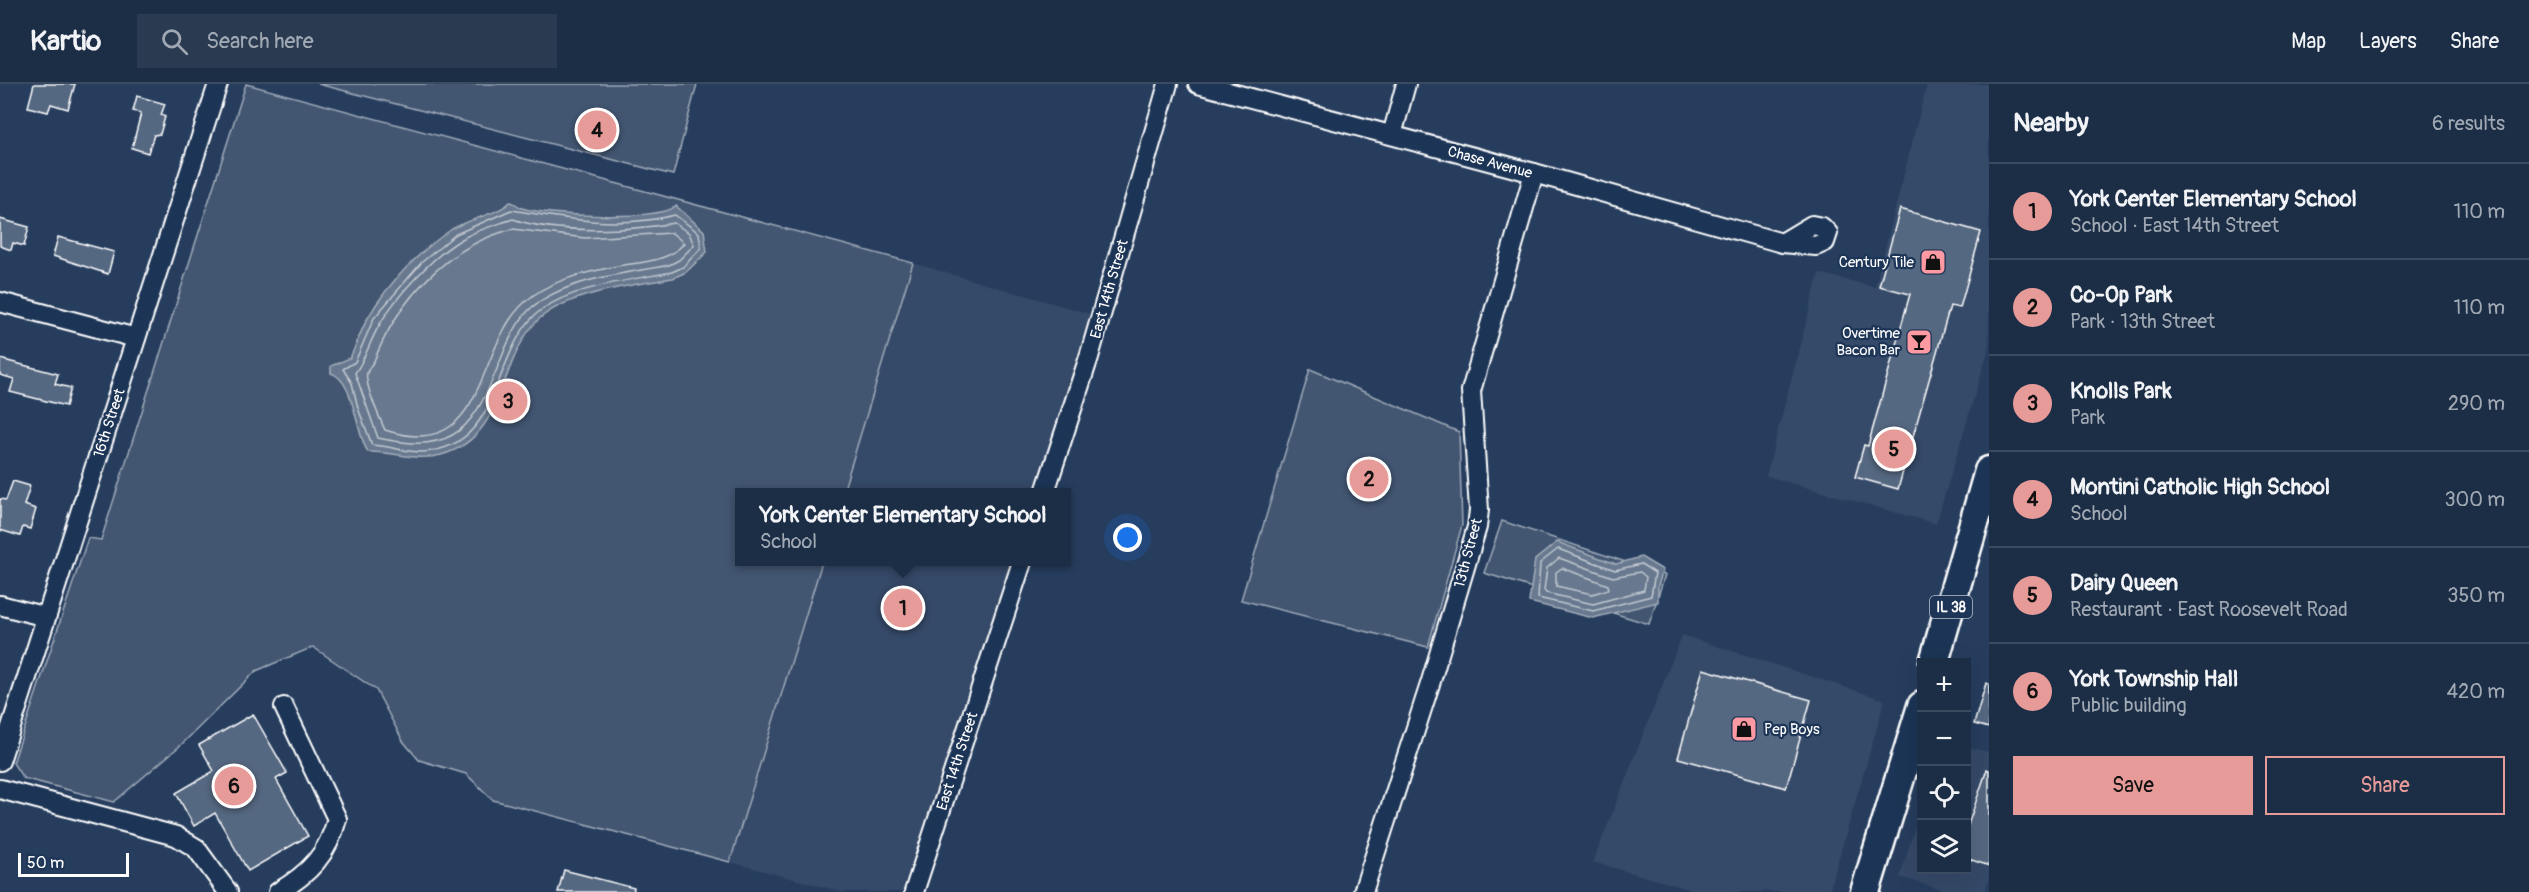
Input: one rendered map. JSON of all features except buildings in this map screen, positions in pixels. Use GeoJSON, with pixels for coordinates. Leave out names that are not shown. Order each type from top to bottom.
{"type":"FeatureCollection","features":[{"type":"Feature","properties":{"kind":"main road","name":"IL 38"},"geometry":{"type":"LineString","coordinates":[[1935,658],[1989,471]]}},
{"type":"Feature","properties":{"kind":"main road"},"geometry":{"type":"LineString","coordinates":[[1873,890],[1920,712]]}},
{"type":"Feature","properties":{"kind":"street","name":"16th Street"},"geometry":{"type":"LineString","coordinates":[[0,761],[218,84]]}},
{"type":"Feature","properties":{"kind":"street","name":"East 14th Street"},"geometry":{"type":"LineString","coordinates":[[1046,488],[1089,357],[1168,84]]}},
{"type":"Feature","properties":{"kind":"street","name":"Chase Avenue"},"geometry":{"type":"LineString","coordinates":[[1198,84],[1534,173],[1782,243]]}},
{"type":"Feature","properties":{"kind":"street"},"geometry":{"type":"LineString","coordinates":[[1392,135],[1406,84]]}},
{"type":"Feature","properties":{"kind":"street","name":"13th Street"},"geometry":{"type":"LineString","coordinates":[[1363,892],[1431,681],[1477,527],[1479,510],[1471,391],[1534,173]]}},
{"type":"Feature","properties":{"kind":"street"},"geometry":{"type":"LineString","coordinates":[[0,302],[136,338]]}},
{"type":"Feature","properties":{"kind":"street","name":"East 14th Street"},"geometry":{"type":"LineString","coordinates":[[914,892],[1020,566]]}},
{"type":"Feature","properties":{"kind":"street"},"geometry":{"type":"LineString","coordinates":[[0,605],[46,617]]}},
{"type":"Feature","properties":{"kind":"street"},"geometry":{"type":"LineString","coordinates":[[279,892],[308,873],[322,856],[333,836],[337,819],[284,707]]}},
{"type":"Feature","properties":{"kind":"street"},"geometry":{"type":"LineString","coordinates":[[0,789],[176,836],[196,848],[228,892]]}},
{"type":"Feature","properties":{"kind":"shaded area"},"geometry":{"type":"Polygon","coordinates":[[[246,84],[913,263],[844,488],[735,488],[735,566],[821,566],[730,862],[493,800],[466,774],[419,760],[403,741],[376,690],[313,647],[256,671],[182,744],[114,802],[23,778],[13,763],[88,538],[101,540],[246,84]]]}},
{"type":"Feature","properties":{"kind":"shaded area"},"geometry":{"type":"Polygon","coordinates":[[[318,84],[697,84],[673,175],[318,84]]]}},
{"type":"Feature","properties":{"kind":"shaded area"},"geometry":{"type":"Polygon","coordinates":[[[1927,84],[1989,84],[1989,348],[1936,524],[1766,476],[1819,273],[1875,287],[1927,84]]]}},
{"type":"Feature","properties":{"kind":"shaded area"},"geometry":{"type":"Polygon","coordinates":[[[913,263],[1094,315],[1038,488],[844,488],[913,263]]]}},
{"type":"Feature","properties":{"kind":"shaded area"},"geometry":{"type":"Polygon","coordinates":[[[1310,369],[1459,432],[1462,525],[1428,647],[1241,600],[1310,369]]]}},
{"type":"Feature","properties":{"kind":"shaded area"},"geometry":{"type":"Polygon","coordinates":[[[1502,521],[1665,575],[1649,624],[1484,573],[1502,521]]]}},
{"type":"Feature","properties":{"kind":"shaded area"},"geometry":{"type":"Polygon","coordinates":[[[821,566],[1013,566],[906,892],[842,892],[730,862],[821,566]]]}},
{"type":"Feature","properties":{"kind":"shaded area"},"geometry":{"type":"Polygon","coordinates":[[[1682,635],[1885,700],[1829,892],[1688,892],[1689,889],[1593,862],[1682,635]]]}},
{"type":"Feature","properties":{"kind":"shaded area"},"geometry":{"type":"Polygon","coordinates":[[[1971,748],[1989,752],[1989,880],[1985,892],[1949,892],[1900,877],[1917,820],[1917,874],[1971,874],[1971,748]]]}},
{"type":"Feature","properties":{"kind":"water"},"geometry":{"type":"Polygon","coordinates":[[[510,202],[535,211],[601,216],[648,214],[676,206],[704,231],[707,252],[686,272],[673,278],[585,296],[567,302],[539,319],[525,336],[515,355],[490,415],[479,432],[463,446],[432,457],[368,452],[360,433],[350,396],[339,378],[331,373],[331,366],[350,358],[369,316],[386,291],[417,257],[452,229],[499,210],[510,202]]]}},
{"type":"Feature","properties":{"kind":"water"},"geometry":{"type":"Polygon","coordinates":[[[1557,542],[1616,564],[1641,557],[1663,570],[1658,585],[1658,602],[1593,618],[1529,602],[1535,560],[1557,542]]]}},
{"type":"Feature","properties":{"kind":"place","name":"Montini Catholic High School"},"geometry":{"type":"Point","coordinates":[597,130]}},
{"type":"Feature","properties":{"kind":"place","name":"Century Tile"},"geometry":{"type":"Point","coordinates":[1933,262]}},
{"type":"Feature","properties":{"kind":"place","name":"Overtime Bacon Bar"},"geometry":{"type":"Point","coordinates":[1919,342]}},
{"type":"Feature","properties":{"kind":"place","name":"Knolls Park"},"geometry":{"type":"Point","coordinates":[508,401]}},
{"type":"Feature","properties":{"kind":"place","name":"Dairy Queen"},"geometry":{"type":"Point","coordinates":[1894,449]}},
{"type":"Feature","properties":{"kind":"place","name":"Co-Op Park"},"geometry":{"type":"Point","coordinates":[1369,479]}},
{"type":"Feature","properties":{"kind":"place","name":"York Center Elementary School"},"geometry":{"type":"Point","coordinates":[903,608]}},
{"type":"Feature","properties":{"kind":"place","name":"Pep Boys"},"geometry":{"type":"Point","coordinates":[1744,729]}},
{"type":"Feature","properties":{"kind":"place","name":"York Township Hall"},"geometry":{"type":"Point","coordinates":[234,786]}}]}
